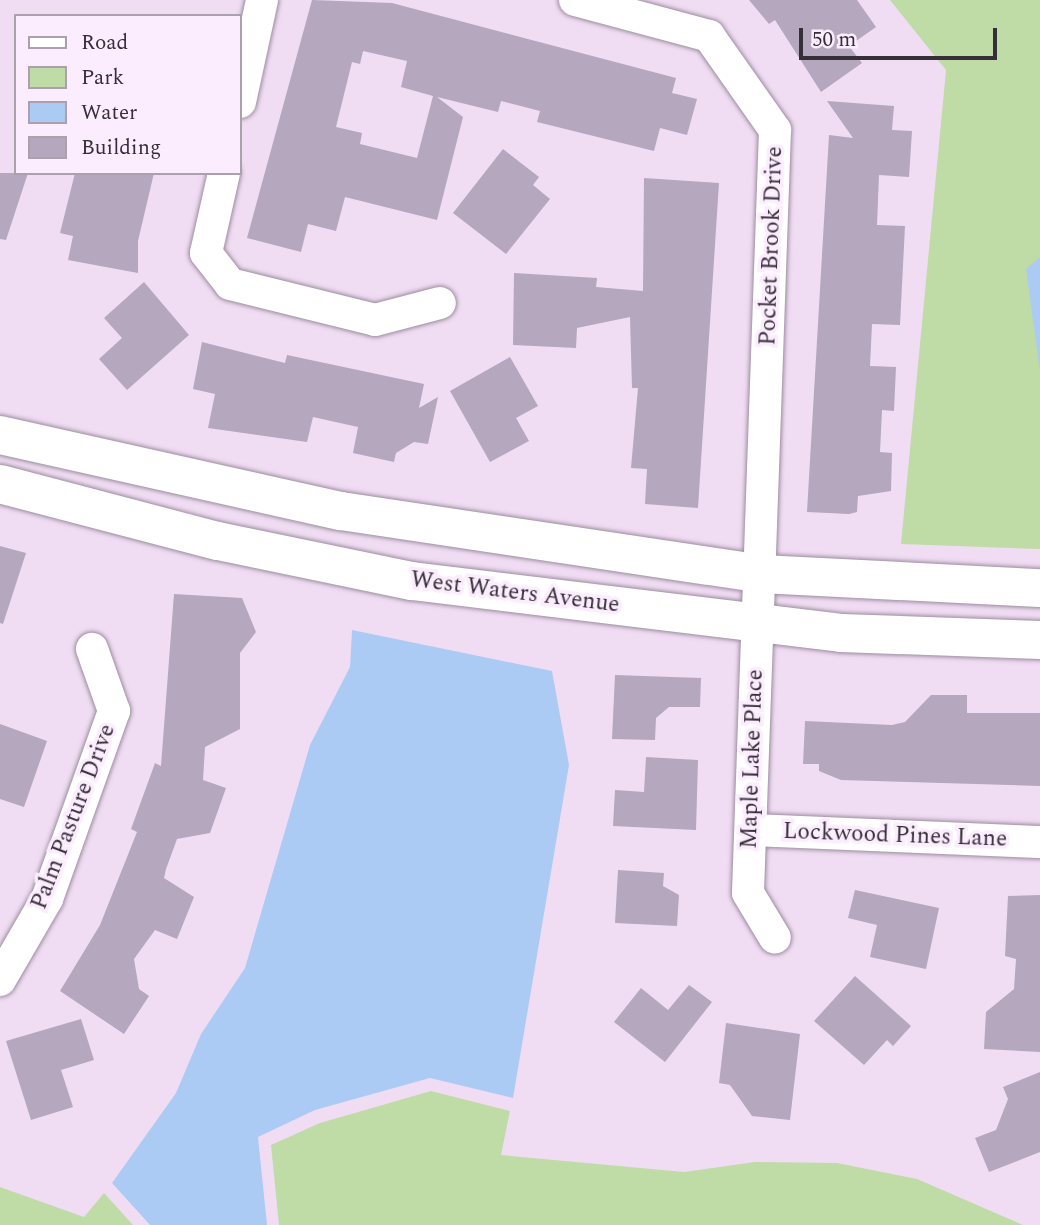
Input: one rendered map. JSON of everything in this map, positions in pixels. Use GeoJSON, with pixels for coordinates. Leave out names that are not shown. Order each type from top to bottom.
{"type":"FeatureCollection","features":[{"type":"Feature","properties":{"kind":"street"},"geometry":{"type":"LineString","coordinates":[[242,93],[262,0]]}},
{"type":"Feature","properties":{"kind":"street","name":"Pocket Brook Drive"},"geometry":{"type":"LineString","coordinates":[[575,0],[709,36],[775,130],[761,574]]}},
{"type":"Feature","properties":{"kind":"street"},"geometry":{"type":"LineString","coordinates":[[224,175],[206,253],[230,284],[375,320],[440,303]]}},
{"type":"Feature","properties":{"kind":"street"},"geometry":{"type":"LineString","coordinates":[[0,435],[341,511],[761,574],[1040,587]]}},
{"type":"Feature","properties":{"kind":"street","name":"West Waters Avenue"},"geometry":{"type":"LineString","coordinates":[[0,484],[218,541],[412,581],[841,634],[1040,640]]}},
{"type":"Feature","properties":{"kind":"street","name":"Maple Lake Place"},"geometry":{"type":"LineString","coordinates":[[761,574],[756,624],[748,893],[775,938]]}},
{"type":"Feature","properties":{"kind":"street","name":"Palm Pasture Drive"},"geometry":{"type":"LineString","coordinates":[[0,980],[47,899],[114,711],[92,649]]}},
{"type":"Feature","properties":{"kind":"street","name":"Lockwood Pines Lane"},"geometry":{"type":"LineString","coordinates":[[751,831],[1040,842]]}},
{"type":"Feature","properties":{"kind":"green space"},"geometry":{"type":"Polygon","coordinates":[[[890,0],[1040,0],[1040,549],[901,544],[946,70],[890,0]]]}},
{"type":"Feature","properties":{"kind":"green space"},"geometry":{"type":"Polygon","coordinates":[[[431,1091],[510,1111],[501,1155],[684,1172],[755,1162],[837,1163],[917,1179],[1023,1225],[279,1225],[271,1145],[320,1123],[431,1091]]]}},
{"type":"Feature","properties":{"kind":"green space"},"geometry":{"type":"Polygon","coordinates":[[[0,1187],[84,1217],[104,1193],[133,1225],[0,1225],[0,1187]]]}},
{"type":"Feature","properties":{"kind":"water"},"geometry":{"type":"Polygon","coordinates":[[[1040,257],[1040,372],[1026,269],[1040,257]]]}},
{"type":"Feature","properties":{"kind":"water"},"geometry":{"type":"Polygon","coordinates":[[[352,630],[552,671],[569,765],[513,1098],[430,1078],[315,1110],[258,1137],[267,1225],[150,1225],[112,1183],[176,1093],[201,1034],[245,968],[310,745],[350,667],[352,630]]]}},
{"type":"Feature","properties":{"kind":"building"},"geometry":{"type":"Polygon","coordinates":[[[312,0],[392,3],[676,78],[672,93],[697,99],[687,135],[660,128],[654,151],[537,122],[540,111],[501,101],[498,112],[437,97],[463,117],[437,220],[345,197],[336,231],[308,224],[301,252],[247,238],[312,0]],[[363,51],[360,64],[352,62],[336,127],[362,133],[360,144],[417,158],[433,96],[401,87],[407,61],[363,51]]]}},
{"type":"Feature","properties":{"kind":"building"},"geometry":{"type":"Polygon","coordinates":[[[749,0],[857,0],[876,27],[849,46],[862,63],[821,92],[775,20],[769,24],[749,0]]]}},
{"type":"Feature","properties":{"kind":"building"},"geometry":{"type":"Polygon","coordinates":[[[827,101],[894,106],[892,130],[912,131],[909,177],[879,175],[877,225],[905,226],[900,325],[872,324],[870,366],[896,367],[894,411],[882,410],[880,452],[892,453],[891,491],[858,496],[857,512],[849,514],[807,512],[829,135],[853,138],[827,101]]]}},
{"type":"Feature","properties":{"kind":"building"},"geometry":{"type":"Polygon","coordinates":[[[503,149],[539,177],[533,185],[550,199],[506,254],[453,213],[503,149]]]}},
{"type":"Feature","properties":{"kind":"building"},"geometry":{"type":"Polygon","coordinates":[[[0,173],[27,175],[6,240],[0,239],[0,173]]]}},
{"type":"Feature","properties":{"kind":"building"},"geometry":{"type":"Polygon","coordinates":[[[74,175],[154,175],[138,241],[138,273],[68,260],[73,236],[60,233],[74,175]]]}},
{"type":"Feature","properties":{"kind":"building"},"geometry":{"type":"Polygon","coordinates":[[[644,178],[719,183],[698,508],[645,504],[647,469],[631,468],[638,388],[632,388],[630,317],[577,328],[576,348],[513,345],[514,273],[597,278],[596,287],[643,291],[644,178]]]}},
{"type":"Feature","properties":{"kind":"building"},"geometry":{"type":"Polygon","coordinates":[[[144,282],[189,335],[127,390],[99,359],[122,338],[104,318],[144,282]]]}},
{"type":"Feature","properties":{"kind":"building"},"geometry":{"type":"Polygon","coordinates":[[[202,342],[285,363],[287,355],[424,384],[419,408],[438,397],[428,444],[414,442],[396,453],[394,462],[353,453],[358,427],[313,417],[307,442],[208,428],[215,394],[193,389],[202,342]]]}},
{"type":"Feature","properties":{"kind":"building"},"geometry":{"type":"Polygon","coordinates":[[[510,357],[538,406],[516,418],[529,441],[490,462],[450,391],[510,357]]]}},
{"type":"Feature","properties":{"kind":"building"},"geometry":{"type":"Polygon","coordinates":[[[0,546],[26,553],[3,624],[0,623],[0,546]]]}},
{"type":"Feature","properties":{"kind":"building"},"geometry":{"type":"Polygon","coordinates":[[[174,594],[242,598],[256,632],[240,653],[240,729],[205,747],[203,780],[226,788],[210,833],[177,839],[166,869],[164,878],[194,897],[177,939],[155,930],[134,959],[139,989],[149,996],[124,1034],[60,991],[100,925],[137,832],[131,829],[155,763],[161,766],[174,594]]]}},
{"type":"Feature","properties":{"kind":"building"},"geometry":{"type":"Polygon","coordinates":[[[615,675],[701,678],[700,707],[669,707],[656,718],[655,740],[612,739],[615,675]]]}},
{"type":"Feature","properties":{"kind":"building"},"geometry":{"type":"Polygon","coordinates":[[[931,695],[967,695],[967,713],[1040,713],[1040,786],[841,780],[819,771],[819,764],[803,764],[805,721],[892,725],[905,722],[931,695]]]}},
{"type":"Feature","properties":{"kind":"building"},"geometry":{"type":"Polygon","coordinates":[[[0,724],[47,741],[24,807],[0,799],[0,724]]]}},
{"type":"Feature","properties":{"kind":"building"},"geometry":{"type":"Polygon","coordinates":[[[646,757],[698,760],[696,830],[613,826],[615,790],[644,792],[646,757]]]}},
{"type":"Feature","properties":{"kind":"building"},"geometry":{"type":"Polygon","coordinates":[[[618,870],[664,873],[663,886],[679,895],[677,926],[615,923],[618,870]]]}},
{"type":"Feature","properties":{"kind":"building"},"geometry":{"type":"Polygon","coordinates":[[[855,890],[939,908],[926,969],[870,957],[877,925],[848,918],[855,890]]]}},
{"type":"Feature","properties":{"kind":"building"},"geometry":{"type":"Polygon","coordinates":[[[1040,895],[1040,1052],[984,1049],[986,1012],[1014,989],[1016,959],[1005,956],[1008,896],[1040,895]]]}},
{"type":"Feature","properties":{"kind":"building"},"geometry":{"type":"Polygon","coordinates":[[[855,976],[911,1026],[893,1046],[887,1040],[864,1065],[814,1021],[855,976]]]}},
{"type":"Feature","properties":{"kind":"building"},"geometry":{"type":"Polygon","coordinates":[[[689,985],[712,1002],[665,1062],[614,1022],[641,988],[668,1010],[689,985]]]}},
{"type":"Feature","properties":{"kind":"building"},"geometry":{"type":"Polygon","coordinates":[[[81,1019],[94,1060],[61,1070],[73,1107],[31,1120],[6,1041],[81,1019]]]}},
{"type":"Feature","properties":{"kind":"building"},"geometry":{"type":"Polygon","coordinates":[[[726,1023],[800,1034],[790,1120],[752,1116],[730,1085],[719,1083],[726,1023]]]}},
{"type":"Feature","properties":{"kind":"building"},"geometry":{"type":"Polygon","coordinates":[[[1040,1072],[1040,1152],[989,1172],[975,1138],[996,1130],[1008,1099],[1003,1087],[1040,1072]]]}}]}
